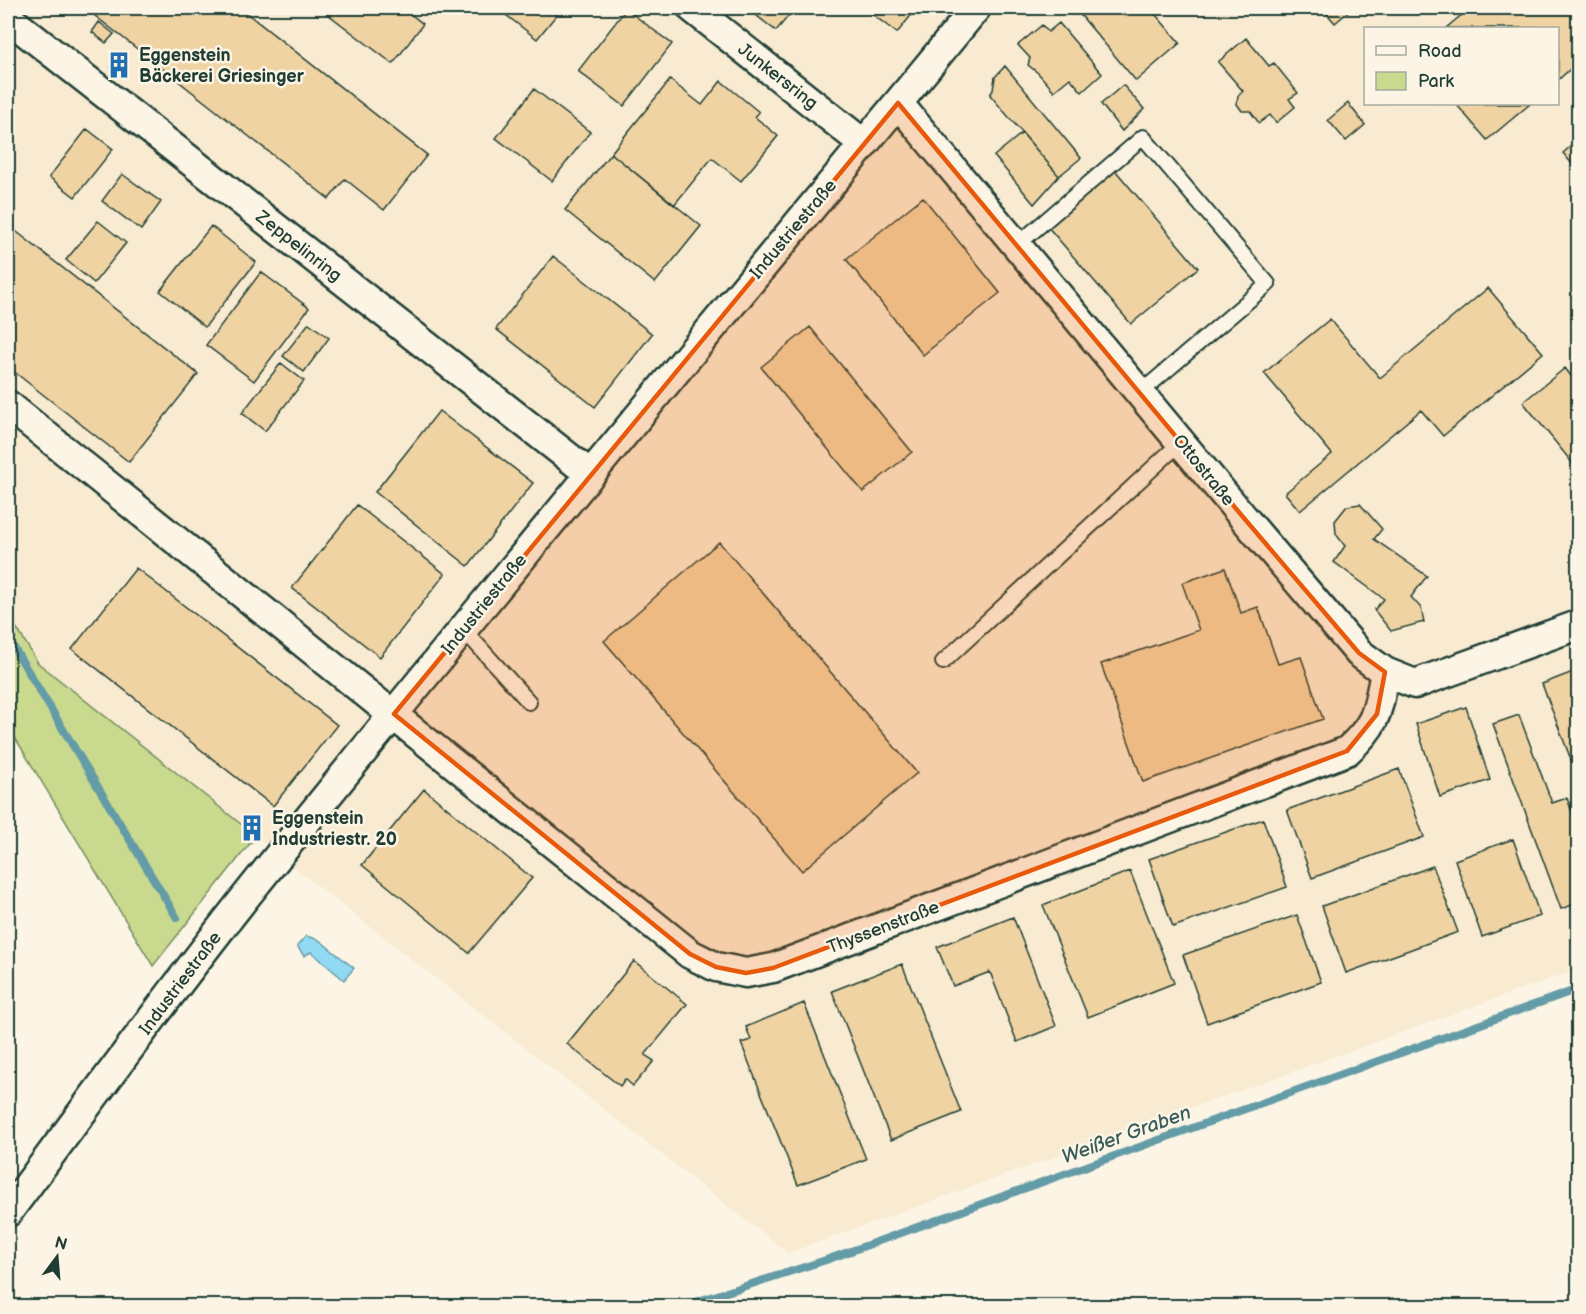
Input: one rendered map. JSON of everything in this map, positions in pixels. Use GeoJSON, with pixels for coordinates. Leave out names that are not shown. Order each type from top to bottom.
{"type":"FeatureCollection","features":[{"type":"Feature","properties":{"kind":"street","name":"Junkersring"},"geometry":{"type":"LineString","coordinates":[[692,8],[864,144]]}},
{"type":"Feature","properties":{"kind":"street","name":"Industriestraße"},"geometry":{"type":"LineString","coordinates":[[8,1212],[178,983],[394,714],[976,8]]}},
{"type":"Feature","properties":{"kind":"street","name":"Zeppelinring"},"geometry":{"type":"LineString","coordinates":[[8,18],[590,474]]}},
{"type":"Feature","properties":{"kind":"street","name":"Ottostraße"},"geometry":{"type":"LineString","coordinates":[[898,103],[1359,653],[1385,672],[1415,684],[1578,625]]}},
{"type":"Feature","properties":{"kind":"street"},"geometry":{"type":"LineString","coordinates":[[8,405],[394,714]]}},
{"type":"Feature","properties":{"kind":"street","name":"Thyssenstraße"},"geometry":{"type":"LineString","coordinates":[[394,714],[690,954],[716,967],[746,973],[784,964],[1347,751],[1365,734],[1377,714],[1385,672]]}},
{"type":"Feature","properties":{"kind":"lane"},"geometry":{"type":"LineString","coordinates":[[1016,246],[1143,137],[1268,284],[1140,393]]}},
{"type":"Feature","properties":{"kind":"lane"},"geometry":{"type":"LineString","coordinates":[[943,662],[1181,442]]}},
{"type":"Feature","properties":{"kind":"lane"},"geometry":{"type":"LineString","coordinates":[[464,630],[529,702]]}},
{"type":"Feature","properties":{"kind":"highlighted area"},"geometry":{"type":"Polygon","coordinates":[[[898,103],[1359,653],[1385,672],[1377,714],[1347,751],[773,968],[746,973],[716,967],[690,954],[394,714],[898,103]]]}},
{"type":"Feature","properties":{"kind":"shaded area"},"geometry":{"type":"Polygon","coordinates":[[[8,8],[1578,8],[1578,969],[788,1253],[301,873],[38,663],[8,614],[8,8]]]}},
{"type":"Feature","properties":{"kind":"green space"},"geometry":{"type":"Polygon","coordinates":[[[8,614],[38,663],[256,836],[153,966],[8,726],[8,614]]]}},
{"type":"Feature","properties":{"kind":"water"},"geometry":{"type":"Polygon","coordinates":[[[306,936],[319,940],[354,968],[344,980],[311,952],[304,956],[297,946],[306,936]]]}},
{"type":"Feature","properties":{"kind":"building"},"geometry":{"type":"Polygon","coordinates":[[[85,8],[240,8],[427,155],[384,210],[345,179],[329,199],[85,8]]]}},
{"type":"Feature","properties":{"kind":"building"},"geometry":{"type":"Polygon","coordinates":[[[320,8],[403,8],[423,24],[393,64],[320,8]]]}},
{"type":"Feature","properties":{"kind":"building"},"geometry":{"type":"Polygon","coordinates":[[[497,8],[562,8],[537,39],[497,8]]]}},
{"type":"Feature","properties":{"kind":"building"},"geometry":{"type":"Polygon","coordinates":[[[747,8],[795,8],[776,31],[747,8]]]}},
{"type":"Feature","properties":{"kind":"building"},"geometry":{"type":"Polygon","coordinates":[[[864,8],[917,8],[897,33],[864,8]]]}},
{"type":"Feature","properties":{"kind":"building"},"geometry":{"type":"Polygon","coordinates":[[[1083,8],[1150,8],[1180,43],[1136,81],[1078,12],[1083,8]]]}},
{"type":"Feature","properties":{"kind":"building"},"geometry":{"type":"Polygon","coordinates":[[[1322,8],[1353,8],[1335,23],[1322,8]]]}},
{"type":"Feature","properties":{"kind":"building"},"geometry":{"type":"Polygon","coordinates":[[[1470,8],[1578,8],[1578,62],[1559,79],[1559,27],[1447,27],[1470,8]]]}},
{"type":"Feature","properties":{"kind":"building"},"geometry":{"type":"Polygon","coordinates":[[[626,9],[672,44],[624,106],[578,71],[626,9]]]}},
{"type":"Feature","properties":{"kind":"building"},"geometry":{"type":"Polygon","coordinates":[[[99,22],[114,34],[106,43],[92,32],[99,22]]]}},
{"type":"Feature","properties":{"kind":"building"},"geometry":{"type":"Polygon","coordinates":[[[1059,23],[1102,74],[1082,92],[1070,78],[1054,91],[1028,65],[1030,58],[1018,45],[1042,25],[1048,32],[1059,23]]]}},
{"type":"Feature","properties":{"kind":"building"},"geometry":{"type":"Polygon","coordinates":[[[1246,38],[1269,66],[1274,63],[1298,93],[1289,99],[1295,107],[1276,123],[1270,115],[1259,123],[1250,111],[1242,111],[1237,104],[1238,96],[1243,91],[1218,62],[1246,38]]]}},
{"type":"Feature","properties":{"kind":"building","name":"Eggenstein Bäckerei Griesinger"},"geometry":{"type":"Polygon","coordinates":[[[120,57],[128,63],[119,74],[111,67],[120,57]]]}},
{"type":"Feature","properties":{"kind":"building"},"geometry":{"type":"Polygon","coordinates":[[[1005,66],[1081,158],[1059,176],[990,95],[995,77],[1005,66]]]}},
{"type":"Feature","properties":{"kind":"building"},"geometry":{"type":"Polygon","coordinates":[[[670,80],[702,105],[721,81],[759,112],[755,117],[778,136],[741,181],[712,158],[674,205],[611,153],[670,80]]]}},
{"type":"Feature","properties":{"kind":"building"},"geometry":{"type":"Polygon","coordinates":[[[1123,85],[1144,109],[1122,131],[1101,104],[1123,85]]]}},
{"type":"Feature","properties":{"kind":"building"},"geometry":{"type":"Polygon","coordinates":[[[534,89],[590,132],[552,181],[496,138],[534,89]]]}},
{"type":"Feature","properties":{"kind":"building"},"geometry":{"type":"Polygon","coordinates":[[[1348,103],[1365,125],[1346,141],[1328,120],[1348,103]]]}},
{"type":"Feature","properties":{"kind":"building"},"geometry":{"type":"Polygon","coordinates":[[[1457,105],[1529,105],[1487,140],[1457,105]]]}},
{"type":"Feature","properties":{"kind":"building"},"geometry":{"type":"Polygon","coordinates":[[[87,129],[113,149],[75,197],[49,177],[87,129]]]}},
{"type":"Feature","properties":{"kind":"building"},"geometry":{"type":"Polygon","coordinates":[[[1022,133],[1059,176],[1034,204],[994,156],[1022,133]]]}},
{"type":"Feature","properties":{"kind":"building"},"geometry":{"type":"Polygon","coordinates":[[[1578,140],[1578,171],[1563,153],[1578,140]]]}},
{"type":"Feature","properties":{"kind":"building"},"geometry":{"type":"Polygon","coordinates":[[[611,153],[701,226],[655,283],[565,210],[611,153]]]}},
{"type":"Feature","properties":{"kind":"building"},"geometry":{"type":"Polygon","coordinates":[[[1115,170],[1198,268],[1131,324],[1048,227],[1115,170]]]}},
{"type":"Feature","properties":{"kind":"building"},"geometry":{"type":"Polygon","coordinates":[[[122,174],[161,202],[141,230],[102,201],[122,174]]]}},
{"type":"Feature","properties":{"kind":"building"},"geometry":{"type":"Polygon","coordinates":[[[923,197],[1000,293],[923,355],[846,259],[923,197]]]}},
{"type":"Feature","properties":{"kind":"building"},"geometry":{"type":"Polygon","coordinates":[[[98,221],[126,243],[94,283],[66,260],[98,221]]]}},
{"type":"Feature","properties":{"kind":"building"},"geometry":{"type":"Polygon","coordinates":[[[8,225],[198,374],[129,462],[8,367],[8,225]]]}},
{"type":"Feature","properties":{"kind":"building"},"geometry":{"type":"Polygon","coordinates":[[[211,226],[256,262],[205,327],[160,291],[211,226]]]}},
{"type":"Feature","properties":{"kind":"building"},"geometry":{"type":"Polygon","coordinates":[[[553,256],[652,334],[595,407],[496,329],[553,256]]]}},
{"type":"Feature","properties":{"kind":"building"},"geometry":{"type":"Polygon","coordinates":[[[261,272],[309,308],[254,381],[206,345],[261,272]]]}},
{"type":"Feature","properties":{"kind":"building"},"geometry":{"type":"Polygon","coordinates":[[[1488,288],[1543,353],[1443,436],[1421,410],[1300,511],[1285,493],[1332,454],[1264,373],[1330,319],[1380,378],[1488,288]]]}},
{"type":"Feature","properties":{"kind":"building"},"geometry":{"type":"Polygon","coordinates":[[[309,323],[329,338],[304,372],[283,356],[309,323]]]}},
{"type":"Feature","properties":{"kind":"building"},"geometry":{"type":"Polygon","coordinates":[[[810,327],[912,452],[863,492],[761,367],[810,327]]]}},
{"type":"Feature","properties":{"kind":"building"},"geometry":{"type":"Polygon","coordinates":[[[281,363],[304,381],[265,431],[242,413],[281,363]]]}},
{"type":"Feature","properties":{"kind":"building"},"geometry":{"type":"Polygon","coordinates":[[[1565,368],[1578,385],[1578,470],[1523,402],[1565,368]]]}},
{"type":"Feature","properties":{"kind":"building"},"geometry":{"type":"Polygon","coordinates":[[[439,411],[533,483],[468,566],[375,492],[439,411]]]}},
{"type":"Feature","properties":{"kind":"building"},"geometry":{"type":"Polygon","coordinates":[[[1360,504],[1382,529],[1374,539],[1427,576],[1411,597],[1421,608],[1424,622],[1391,631],[1374,610],[1384,599],[1334,562],[1345,546],[1336,534],[1335,521],[1347,506],[1360,504]]]}},
{"type":"Feature","properties":{"kind":"building"},"geometry":{"type":"Polygon","coordinates":[[[357,505],[445,574],[380,657],[292,588],[357,505]]]}},
{"type":"Feature","properties":{"kind":"building"},"geometry":{"type":"Polygon","coordinates":[[[719,542],[917,773],[802,871],[604,641],[719,542]]]}},
{"type":"Feature","properties":{"kind":"building"},"geometry":{"type":"Polygon","coordinates":[[[136,568],[337,725],[273,806],[72,649],[136,568]]]}},
{"type":"Feature","properties":{"kind":"building"},"geometry":{"type":"Polygon","coordinates":[[[1225,568],[1241,613],[1258,607],[1278,664],[1301,657],[1323,719],[1143,782],[1101,664],[1199,630],[1182,583],[1225,568]]]}},
{"type":"Feature","properties":{"kind":"building"},"geometry":{"type":"Polygon","coordinates":[[[1578,670],[1578,778],[1542,684],[1578,670]]]}},
{"type":"Feature","properties":{"kind":"building"},"geometry":{"type":"Polygon","coordinates":[[[1466,707],[1490,780],[1440,797],[1416,724],[1466,707]]]}},
{"type":"Feature","properties":{"kind":"building"},"geometry":{"type":"Polygon","coordinates":[[[1519,715],[1552,803],[1567,798],[1578,829],[1578,903],[1561,909],[1493,724],[1519,715]]]}},
{"type":"Feature","properties":{"kind":"building"},"geometry":{"type":"Polygon","coordinates":[[[1399,769],[1424,837],[1312,878],[1287,810],[1399,769]]]}},
{"type":"Feature","properties":{"kind":"building"},"geometry":{"type":"Polygon","coordinates":[[[424,789],[532,878],[469,953],[362,865],[424,789]]]}},
{"type":"Feature","properties":{"kind":"building"},"geometry":{"type":"Polygon","coordinates":[[[1263,819],[1287,887],[1173,927],[1149,859],[1263,819]]]}},
{"type":"Feature","properties":{"kind":"building","name":"Eggenstein Industriestr. 20"},"geometry":{"type":"Polygon","coordinates":[[[253,820],[259,826],[252,835],[245,829],[253,820]]]}},
{"type":"Feature","properties":{"kind":"building"},"geometry":{"type":"Polygon","coordinates":[[[1513,839],[1540,916],[1482,937],[1455,860],[1513,839]]]}},
{"type":"Feature","properties":{"kind":"building"},"geometry":{"type":"Polygon","coordinates":[[[1433,866],[1458,932],[1346,973],[1322,906],[1433,866]]]}},
{"type":"Feature","properties":{"kind":"building"},"geometry":{"type":"Polygon","coordinates":[[[1130,871],[1174,983],[1088,1017],[1043,905],[1130,871]]]}},
{"type":"Feature","properties":{"kind":"building"},"geometry":{"type":"Polygon","coordinates":[[[1297,915],[1321,982],[1207,1023],[1183,955],[1297,915]]]}},
{"type":"Feature","properties":{"kind":"building"},"geometry":{"type":"Polygon","coordinates":[[[1013,917],[1056,1026],[1017,1042],[990,972],[953,986],[937,947],[1013,917]]]}},
{"type":"Feature","properties":{"kind":"building"},"geometry":{"type":"Polygon","coordinates":[[[634,961],[687,1004],[645,1055],[654,1061],[633,1086],[625,1079],[620,1086],[567,1044],[634,961]]]}},
{"type":"Feature","properties":{"kind":"building"},"geometry":{"type":"Polygon","coordinates":[[[902,964],[961,1112],[891,1140],[832,991],[902,964]]]}},
{"type":"Feature","properties":{"kind":"building"},"geometry":{"type":"Polygon","coordinates":[[[804,1003],[866,1159],[798,1185],[741,1043],[751,1040],[746,1027],[804,1003]]]}},
{"type":"Feature","properties":{"kind":"waterway"},"geometry":{"type":"LineString","coordinates":[[8,638],[177,918]]}},
{"type":"Feature","properties":{"kind":"waterway","name":"Weißer Graben"},"geometry":{"type":"LineString","coordinates":[[683,1306],[826,1260],[1578,989]]}},
{"type":"Feature","properties":{"kind":"place","name":"Eggenstein Bäckerei Griesinger"},"geometry":{"type":"Point","coordinates":[119,65]}},
{"type":"Feature","properties":{"kind":"place","name":"Eggenstein Industriestr. 20"},"geometry":{"type":"Point","coordinates":[252,828]}}]}
